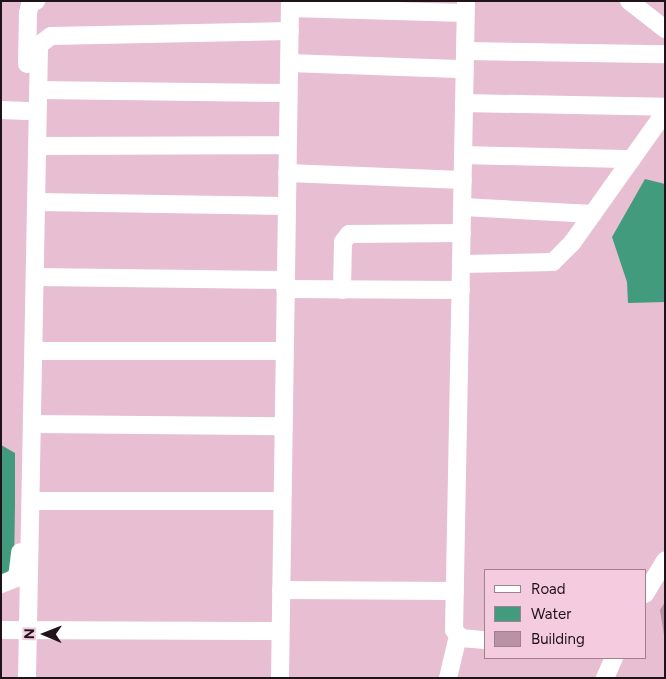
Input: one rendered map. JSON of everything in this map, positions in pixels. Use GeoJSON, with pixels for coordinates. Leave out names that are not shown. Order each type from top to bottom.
{"type":"FeatureCollection","features":[{"type":"Feature","properties":{"kind":"street"},"geometry":{"type":"LineString","coordinates":[[1,584],[12,583],[19,571],[28,13],[30,4],[36,1]]}},
{"type":"Feature","properties":{"kind":"street"},"geometry":{"type":"LineString","coordinates":[[629,1],[665,29]]}},
{"type":"Feature","properties":{"kind":"street"},"geometry":{"type":"LineString","coordinates":[[280,678],[282,426],[290,5],[465,7],[464,155],[455,591],[458,636],[448,678]]}},
{"type":"Feature","properties":{"kind":"street"},"geometry":{"type":"LineString","coordinates":[[27,678],[32,501],[39,45],[51,36],[290,31]]}},
{"type":"Feature","properties":{"kind":"street"},"geometry":{"type":"LineString","coordinates":[[289,64],[665,54]]}},
{"type":"Feature","properties":{"kind":"street"},"geometry":{"type":"LineString","coordinates":[[38,90],[288,93]]}},
{"type":"Feature","properties":{"kind":"street"},"geometry":{"type":"LineString","coordinates":[[464,104],[665,106]]}},
{"type":"Feature","properties":{"kind":"street"},"geometry":{"type":"LineString","coordinates":[[1,110],[27,110]]}},
{"type":"Feature","properties":{"kind":"street"},"geometry":{"type":"LineString","coordinates":[[462,264],[553,262],[593,214],[665,112]]}},
{"type":"Feature","properties":{"kind":"street"},"geometry":{"type":"LineString","coordinates":[[38,146],[287,145]]}},
{"type":"Feature","properties":{"kind":"street"},"geometry":{"type":"LineString","coordinates":[[464,155],[632,159]]}},
{"type":"Feature","properties":{"kind":"street"},"geometry":{"type":"LineString","coordinates":[[287,172],[463,180]]}},
{"type":"Feature","properties":{"kind":"street"},"geometry":{"type":"LineString","coordinates":[[37,202],[286,206]]}},
{"type":"Feature","properties":{"kind":"street"},"geometry":{"type":"LineString","coordinates":[[463,207],[593,214]]}},
{"type":"Feature","properties":{"kind":"street"},"geometry":{"type":"LineString","coordinates":[[342,290],[343,242],[349,234],[462,233]]}},
{"type":"Feature","properties":{"kind":"street"},"geometry":{"type":"LineString","coordinates":[[36,277],[285,285],[342,290],[461,290]]}},
{"type":"Feature","properties":{"kind":"street"},"geometry":{"type":"LineString","coordinates":[[34,351],[284,351]]}},
{"type":"Feature","properties":{"kind":"street"},"geometry":{"type":"LineString","coordinates":[[33,424],[282,426]]}},
{"type":"Feature","properties":{"kind":"street"},"geometry":{"type":"LineString","coordinates":[[32,501],[281,501]]}},
{"type":"Feature","properties":{"kind":"street"},"geometry":{"type":"LineString","coordinates":[[646,592],[665,561]]}},
{"type":"Feature","properties":{"kind":"street"},"geometry":{"type":"LineString","coordinates":[[281,590],[455,591]]}},
{"type":"Feature","properties":{"kind":"street"},"geometry":{"type":"LineString","coordinates":[[1,630],[280,631]]}},
{"type":"Feature","properties":{"kind":"street"},"geometry":{"type":"LineString","coordinates":[[458,636],[483,640]]}},
{"type":"Feature","properties":{"kind":"street"},"geometry":{"type":"LineString","coordinates":[[605,678],[614,659]]}},
{"type":"Feature","properties":{"kind":"water"},"geometry":{"type":"Polygon","coordinates":[[[645,179],[665,184],[665,302],[628,303],[627,282],[612,237],[645,179]]]}},
{"type":"Feature","properties":{"kind":"water"},"geometry":{"type":"Polygon","coordinates":[[[1,445],[15,453],[15,505],[14,566],[1,577],[1,445]]]}},
{"type":"Feature","properties":{"kind":"building"},"geometry":{"type":"Polygon","coordinates":[[[665,602],[665,635],[664,635],[660,610],[665,602]]]}}]}
